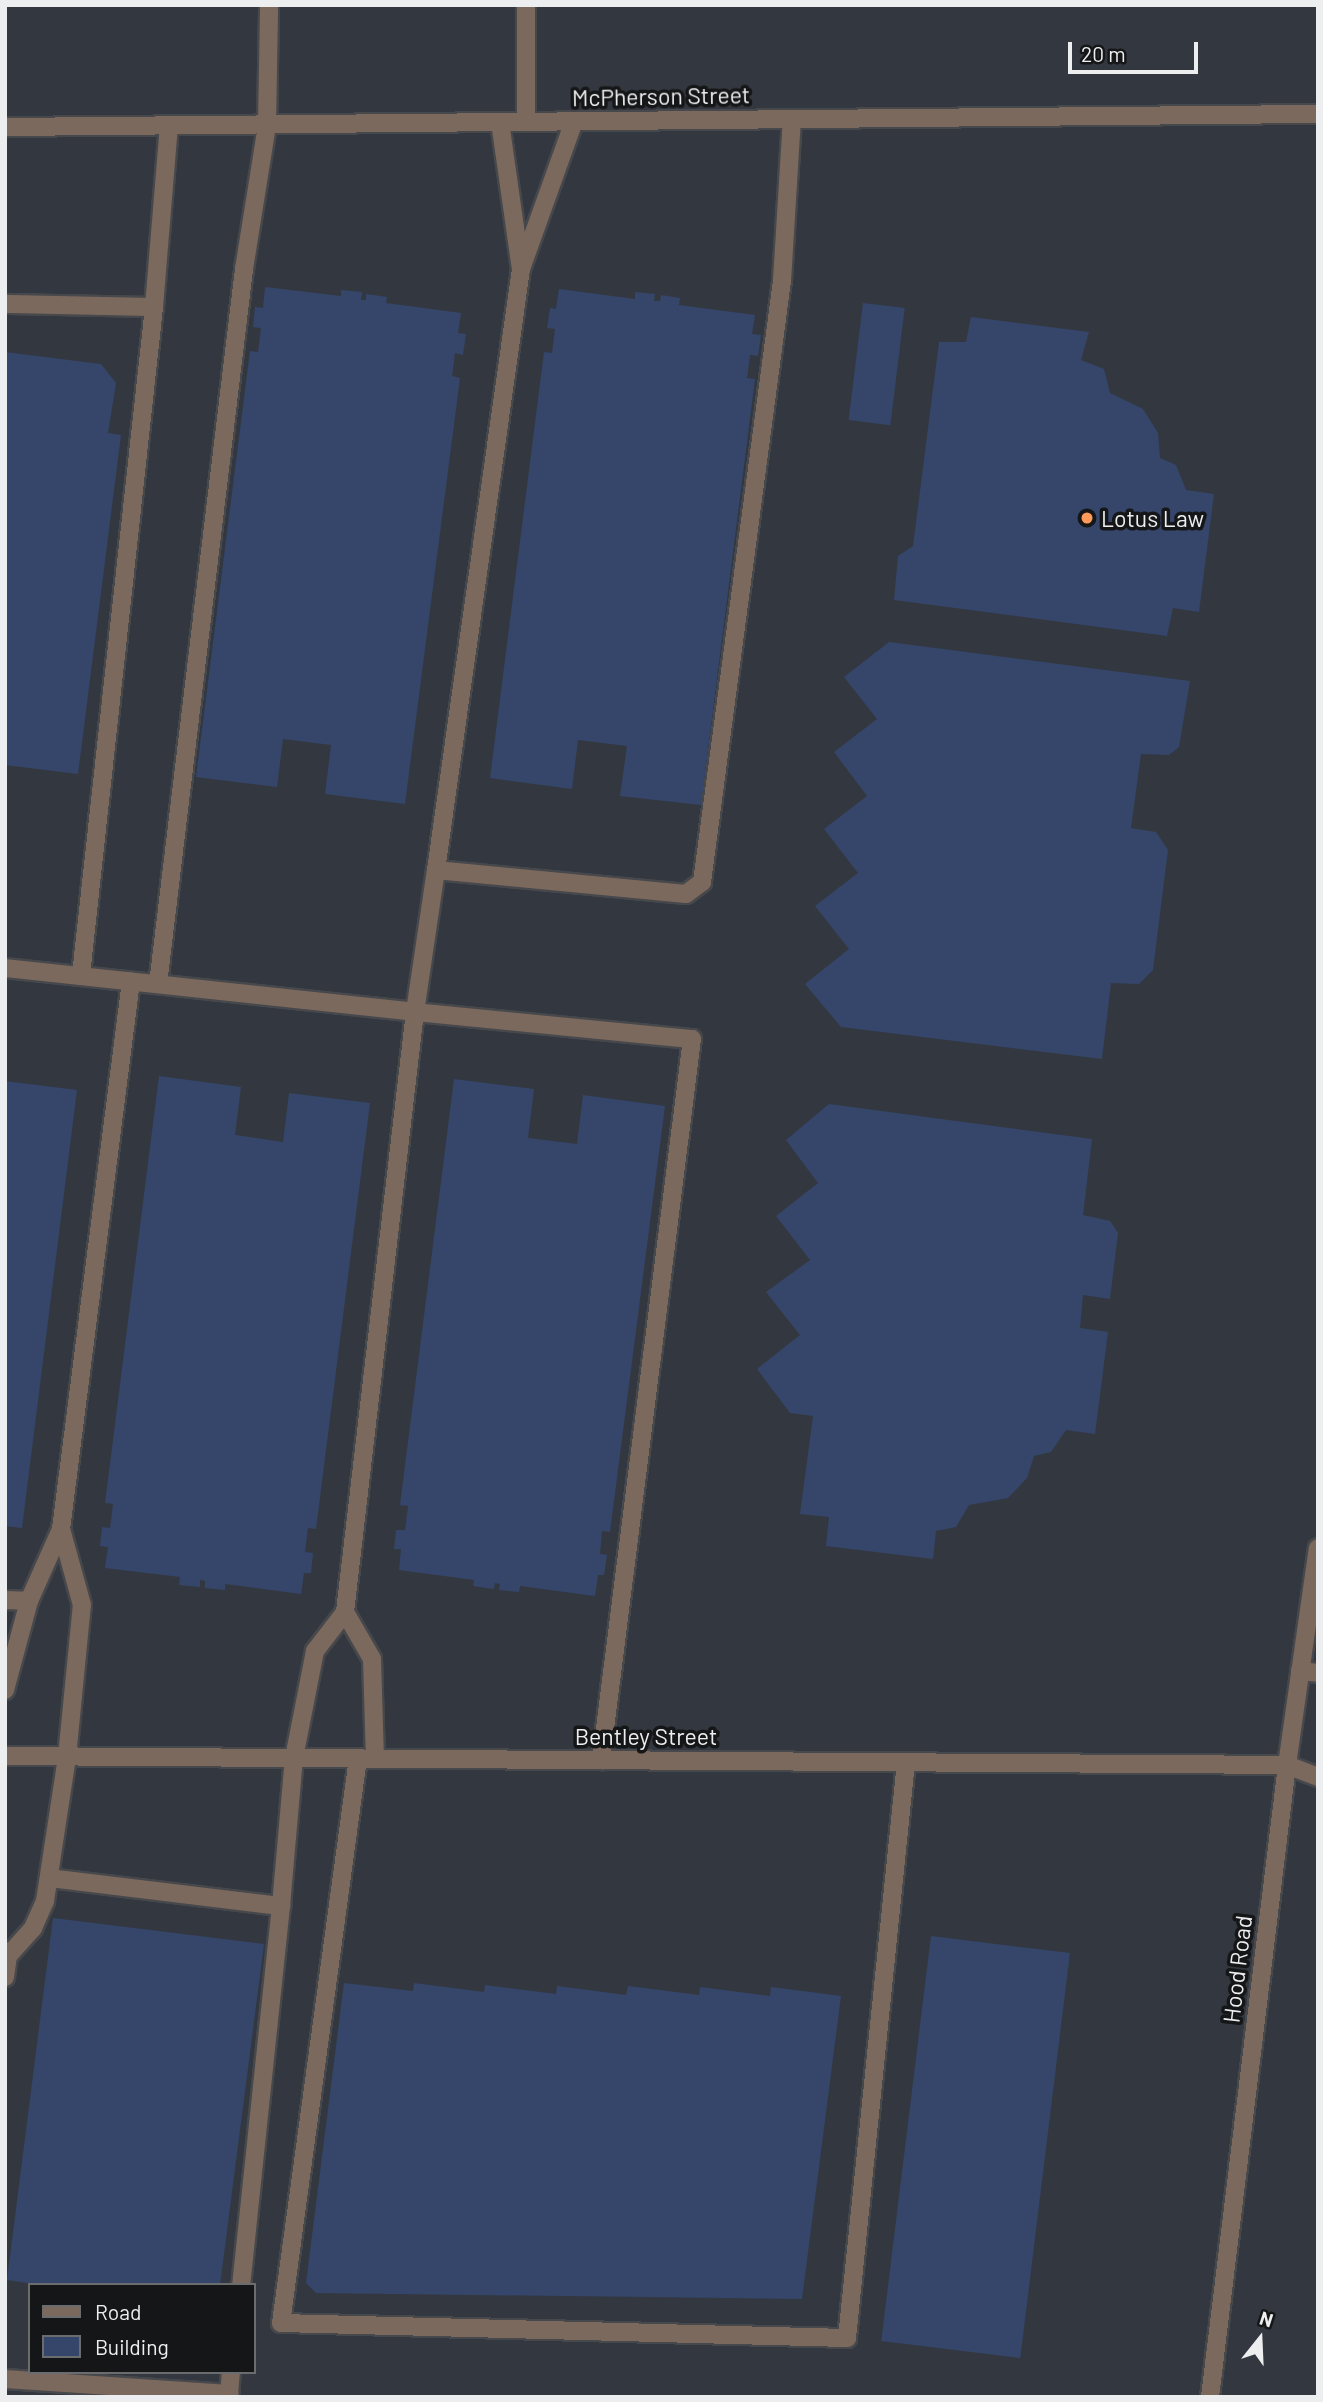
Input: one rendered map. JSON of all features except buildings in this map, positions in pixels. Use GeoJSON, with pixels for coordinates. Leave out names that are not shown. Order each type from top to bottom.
{"type":"FeatureCollection","features":[{"type":"Feature","properties":{"kind":"street"},"geometry":{"type":"LineString","coordinates":[[159,984],[242,283],[267,125],[269,5]]}},
{"type":"Feature","properties":{"kind":"street"},"geometry":{"type":"LineString","coordinates":[[526,5],[526,122]]}},
{"type":"Feature","properties":{"kind":"street","name":"McPherson Street"},"geometry":{"type":"LineString","coordinates":[[5,127],[1318,114]]}},
{"type":"Feature","properties":{"kind":"street"},"geometry":{"type":"LineString","coordinates":[[436,870],[686,894],[702,882],[782,281],[792,119]]}},
{"type":"Feature","properties":{"kind":"street"},"geometry":{"type":"LineString","coordinates":[[241,2283],[294,1758],[315,1651],[345,1612],[415,1012],[522,269],[574,121]]}},
{"type":"Feature","properties":{"kind":"street"},"geometry":{"type":"LineString","coordinates":[[499,122],[522,269]]}},
{"type":"Feature","properties":{"kind":"street"},"geometry":{"type":"LineString","coordinates":[[81,975],[154,307],[169,126]]}},
{"type":"Feature","properties":{"kind":"street"},"geometry":{"type":"LineString","coordinates":[[5,304],[154,307]]}},
{"type":"Feature","properties":{"kind":"street"},"geometry":{"type":"LineString","coordinates":[[5,968],[692,1039],[601,1760]]}},
{"type":"Feature","properties":{"kind":"street"},"geometry":{"type":"LineString","coordinates":[[5,1690],[29,1601],[61,1529],[131,981]]}},
{"type":"Feature","properties":{"kind":"street"},"geometry":{"type":"LineString","coordinates":[[5,1977],[7,1954],[33,1928],[49,1878],[67,1756],[82,1605],[61,1529]]}},
{"type":"Feature","properties":{"kind":"street","name":"Hood Road"},"geometry":{"type":"LineString","coordinates":[[1210,2397],[1287,1765],[1309,1672],[1318,1548]]}},
{"type":"Feature","properties":{"kind":"street"},"geometry":{"type":"LineString","coordinates":[[5,1600],[29,1601]]}},
{"type":"Feature","properties":{"kind":"street"},"geometry":{"type":"LineString","coordinates":[[345,1612],[372,1659],[366,1759],[281,2323],[847,2338],[906,1762]]}},
{"type":"Feature","properties":{"kind":"street","name":"Bentley Street"},"geometry":{"type":"LineString","coordinates":[[5,1756],[1287,1765]]}},
{"type":"Feature","properties":{"kind":"street"},"geometry":{"type":"LineString","coordinates":[[1287,1765],[1318,1777]]}},
{"type":"Feature","properties":{"kind":"street"},"geometry":{"type":"LineString","coordinates":[[49,1878],[281,1906]]}},
{"type":"Feature","properties":{"kind":"street"},"geometry":{"type":"LineString","coordinates":[[5,2379],[229,2394],[231,2374]]}},
{"type":"Feature","properties":{"kind":"shaded area"},"geometry":{"type":"Polygon","coordinates":[[[5,5],[1318,5],[1318,2397],[5,2397],[5,5]]]}},
{"type":"Feature","properties":{"kind":"place","name":"Lotus Law"},"geometry":{"type":"Point","coordinates":[1087,518]}}]}
